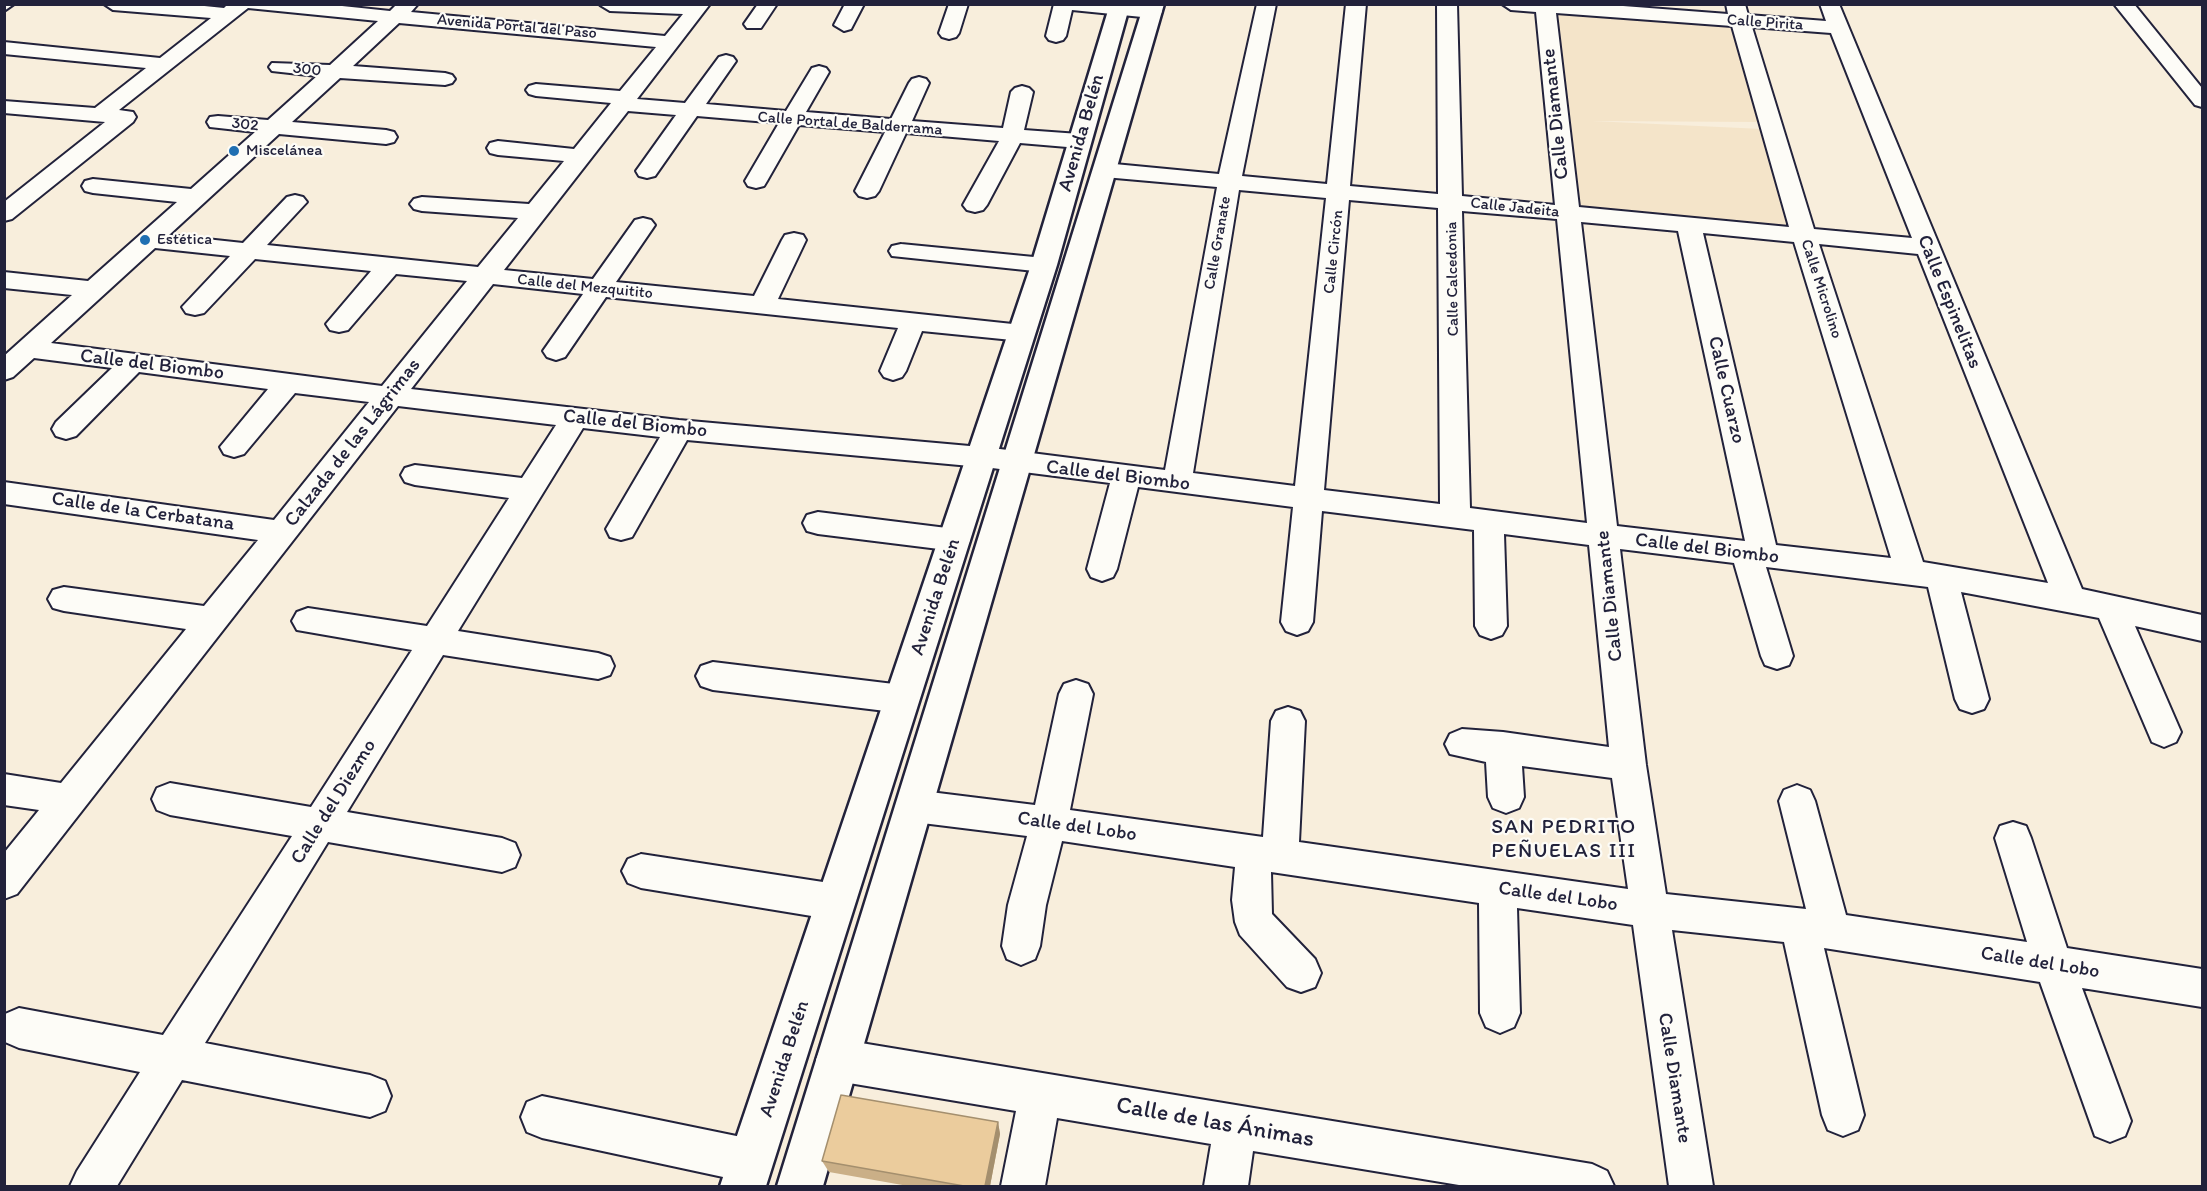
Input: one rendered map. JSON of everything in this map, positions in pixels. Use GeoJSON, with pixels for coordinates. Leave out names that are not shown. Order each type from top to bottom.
{"type":"FeatureCollection","features":[{"type":"Feature","properties":{"kind":"main road","name":"Avenida Belén"},"geometry":{"type":"LineString","coordinates":[[747,1174],[1044,265],[1120,6]]}},
{"type":"Feature","properties":{"kind":"main road","name":"Avenida Belén"},"geometry":{"type":"LineString","coordinates":[[800,1186],[1153,8]]}},
{"type":"Feature","properties":{"kind":"street"},"geometry":{"type":"LineString","coordinates":[[113,4],[234,9]]}},
{"type":"Feature","properties":{"kind":"street","name":"Avenida Portal del Paso"},"geometry":{"type":"LineString","coordinates":[[254,4],[403,10],[671,42]]}},
{"type":"Feature","properties":{"kind":"street"},"geometry":{"type":"LineString","coordinates":[[610,4],[699,7]]}},
{"type":"Feature","properties":{"kind":"street"},"geometry":{"type":"LineString","coordinates":[[753,24],[768,4]]}},
{"type":"Feature","properties":{"kind":"street"},"geometry":{"type":"LineString","coordinates":[[843,25],[855,4]]}},
{"type":"Feature","properties":{"kind":"street"},"geometry":{"type":"LineString","coordinates":[[949,33],[960,4]]}},
{"type":"Feature","properties":{"kind":"street"},"geometry":{"type":"LineString","coordinates":[[1056,36],[1065,4],[1153,8]]}},
{"type":"Feature","properties":{"kind":"street","name":"Calle Granate"},"geometry":{"type":"LineString","coordinates":[[1177,483],[1229,182],[1267,4]]}},
{"type":"Feature","properties":{"kind":"street","name":"Calle Circón"},"geometry":{"type":"LineString","coordinates":[[1297,622],[1340,192],[1356,4]]}},
{"type":"Feature","properties":{"kind":"street","name":"Calle Calcedonia"},"geometry":{"type":"LineString","coordinates":[[1447,4],[1452,201],[1455,518]]}},
{"type":"Feature","properties":{"kind":"street","name":"Calle Pirita"},"geometry":{"type":"LineString","coordinates":[[1511,4],[1738,13],[1839,28]]}},
{"type":"Feature","properties":{"kind":"street","name":"Calle Espinelitas"},"geometry":{"type":"LineString","coordinates":[[1829,4],[2070,599]]}},
{"type":"Feature","properties":{"kind":"street"},"geometry":{"type":"LineString","coordinates":[[2123,4],[2202,101]]}},
{"type":"Feature","properties":{"kind":"street","name":"Calle Diamante"},"geometry":{"type":"LineString","coordinates":[[1545,6],[1628,765],[1691,1186]]}},
{"type":"Feature","properties":{"kind":"street","name":"Calzada de las Lágrimas"},"geometry":{"type":"LineString","coordinates":[[4,882],[699,7]]}},
{"type":"Feature","properties":{"kind":"street"},"geometry":{"type":"LineString","coordinates":[[100,115],[234,9]]}},
{"type":"Feature","properties":{"kind":"street"},"geometry":{"type":"LineString","coordinates":[[4,371],[403,10]]}},
{"type":"Feature","properties":{"kind":"street","name":"Calle Microlino"},"geometry":{"type":"LineString","coordinates":[[1738,13],[1804,236],[1972,699]]}},
{"type":"Feature","properties":{"kind":"street"},"geometry":{"type":"LineString","coordinates":[[4,48],[163,64]]}},
{"type":"Feature","properties":{"kind":"street"},"geometry":{"type":"LineString","coordinates":[[647,171],[726,61]]}},
{"type":"Feature","properties":{"kind":"street","name":"300"},"geometry":{"type":"LineString","coordinates":[[279,67],[334,73],[445,79]]}},
{"type":"Feature","properties":{"kind":"street"},"geometry":{"type":"LineString","coordinates":[[756,181],[819,72]]}},
{"type":"Feature","properties":{"kind":"street"},"geometry":{"type":"LineString","coordinates":[[867,191],[920,83]]}},
{"type":"Feature","properties":{"kind":"street","name":"Calle Portal de Balderrama"},"geometry":{"type":"LineString","coordinates":[[536,90],[689,111],[1079,141]]}},
{"type":"Feature","properties":{"kind":"street"},"geometry":{"type":"LineString","coordinates":[[975,205],[1012,137],[1022,92]]}},
{"type":"Feature","properties":{"kind":"street"},"geometry":{"type":"LineString","coordinates":[[4,107],[125,117],[4,214]]}},
{"type":"Feature","properties":{"kind":"street"},"geometry":{"type":"LineString","coordinates":[[4,125],[26,109]]}},
{"type":"Feature","properties":{"kind":"street","name":"302"},"geometry":{"type":"LineString","coordinates":[[218,122],[386,137]]}},
{"type":"Feature","properties":{"kind":"street"},"geometry":{"type":"LineString","coordinates":[[498,148],[580,156]]}},
{"type":"Feature","properties":{"kind":"street","name":"Calle Jadeita"},"geometry":{"type":"LineString","coordinates":[[1104,170],[1926,247]]}},
{"type":"Feature","properties":{"kind":"street"},"geometry":{"type":"LineString","coordinates":[[93,186],[197,197]]}},
{"type":"Feature","properties":{"kind":"street"},"geometry":{"type":"LineString","coordinates":[[195,307],[295,202]]}},
{"type":"Feature","properties":{"kind":"street"},"geometry":{"type":"LineString","coordinates":[[422,204],[536,212]]}},
{"type":"Feature","properties":{"kind":"street"},"geometry":{"type":"LineString","coordinates":[[556,351],[643,225]]}},
{"type":"Feature","properties":{"kind":"street","name":"Calle Cuarzo"},"geometry":{"type":"LineString","coordinates":[[1689,225],[1777,656]]}},
{"type":"Feature","properties":{"kind":"street","name":"Calle del Mezquitito"},"geometry":{"type":"LineString","coordinates":[[149,240],[1022,333]]}},
{"type":"Feature","properties":{"kind":"street"},"geometry":{"type":"LineString","coordinates":[[762,306],[794,240]]}},
{"type":"Feature","properties":{"kind":"street"},"geometry":{"type":"LineString","coordinates":[[901,251],[1044,265]]}},
{"type":"Feature","properties":{"kind":"street"},"geometry":{"type":"LineString","coordinates":[[339,324],[389,266]]}},
{"type":"Feature","properties":{"kind":"street"},"geometry":{"type":"LineString","coordinates":[[4,280],[94,290]]}},
{"type":"Feature","properties":{"kind":"street"},"geometry":{"type":"LineString","coordinates":[[893,371],[914,322]]}},
{"type":"Feature","properties":{"kind":"street","name":"Calle del Biombo"},"geometry":{"type":"LineString","coordinates":[[29,349],[390,396],[679,430],[980,457],[1604,537],[1926,574],[2070,599],[2202,628]]}},
{"type":"Feature","properties":{"kind":"street"},"geometry":{"type":"LineString","coordinates":[[66,429],[134,362]]}},
{"type":"Feature","properties":{"kind":"street"},"geometry":{"type":"LineString","coordinates":[[234,447],[289,382]]}},
{"type":"Feature","properties":{"kind":"street","name":"Calle del Diezmo"},"geometry":{"type":"LineString","coordinates":[[92,1186],[575,418]]}},
{"type":"Feature","properties":{"kind":"street"},"geometry":{"type":"LineString","coordinates":[[621,529],[679,430]]}},
{"type":"Feature","properties":{"kind":"street"},"geometry":{"type":"LineString","coordinates":[[415,475],[529,490]]}},
{"type":"Feature","properties":{"kind":"street"},"geometry":{"type":"LineString","coordinates":[[1102,569],[1126,477]]}},
{"type":"Feature","properties":{"kind":"street","name":"Calle de la Cerbatana"},"geometry":{"type":"LineString","coordinates":[[4,493],[282,532]]}},
{"type":"Feature","properties":{"kind":"street"},"geometry":{"type":"LineString","coordinates":[[1489,521],[1491,626]]}},
{"type":"Feature","properties":{"kind":"street"},"geometry":{"type":"LineString","coordinates":[[818,523],[955,540]]}},
{"type":"Feature","properties":{"kind":"street"},"geometry":{"type":"LineString","coordinates":[[64,599],[212,620]]}},
{"type":"Feature","properties":{"kind":"street"},"geometry":{"type":"LineString","coordinates":[[2111,608],[2164,732]]}},
{"type":"Feature","properties":{"kind":"street"},"geometry":{"type":"LineString","coordinates":[[308,621],[598,666]]}},
{"type":"Feature","properties":{"kind":"street"},"geometry":{"type":"LineString","coordinates":[[713,676],[902,699]]}},
{"type":"Feature","properties":{"kind":"street"},"geometry":{"type":"LineString","coordinates":[[1021,946],[1027,905],[1049,823],[1076,694]]}},
{"type":"Feature","properties":{"kind":"street"},"geometry":{"type":"LineString","coordinates":[[1288,721],[1267,855],[1251,900],[1254,922],[1301,973]]}},
{"type":"Feature","properties":{"kind":"street"},"geometry":{"type":"LineString","coordinates":[[1462,744],[1503,747],[1628,765]]}},
{"type":"Feature","properties":{"kind":"street"},"geometry":{"type":"LineString","coordinates":[[1503,747],[1506,797]]}},
{"type":"Feature","properties":{"kind":"street"},"geometry":{"type":"LineString","coordinates":[[4,789],[70,800]]}},
{"type":"Feature","properties":{"kind":"street"},"geometry":{"type":"LineString","coordinates":[[170,799],[502,855]]}},
{"type":"Feature","properties":{"kind":"street"},"geometry":{"type":"LineString","coordinates":[[1797,801],[1843,1115]]}},
{"type":"Feature","properties":{"kind":"street","name":"Calle del Lobo"},"geometry":{"type":"LineString","coordinates":[[914,806],[1049,823],[1649,910],[1816,929],[2202,988]]}},
{"type":"Feature","properties":{"kind":"street"},"geometry":{"type":"LineString","coordinates":[[2013,838],[2053,964],[2110,1121]]}},
{"type":"Feature","properties":{"kind":"street"},"geometry":{"type":"LineString","coordinates":[[641,871],[836,902]]}},
{"type":"Feature","properties":{"kind":"street"},"geometry":{"type":"LineString","coordinates":[[1498,889],[1500,1013]]}},
{"type":"Feature","properties":{"kind":"street"},"geometry":{"type":"LineString","coordinates":[[19,1028],[370,1096]]}},
{"type":"Feature","properties":{"kind":"street","name":"Calle de las Ánimas"},"geometry":{"type":"LineString","coordinates":[[837,1060],[1592,1186]]}},
{"type":"Feature","properties":{"kind":"street"},"geometry":{"type":"LineString","coordinates":[[1023,1186],[1040,1094]]}},
{"type":"Feature","properties":{"kind":"street"},"geometry":{"type":"LineString","coordinates":[[542,1117],[747,1174]]}},
{"type":"Feature","properties":{"kind":"street"},"geometry":{"type":"LineString","coordinates":[[1226,1186],[1235,1127]]}},
{"type":"Feature","properties":{"kind":"shaded area"},"geometry":{"type":"Polygon","coordinates":[[[1557,12],[1735,26],[1759,122],[1592,121],[1762,129],[1797,232],[1580,208],[1557,12]]]}},
{"type":"Feature","properties":{"kind":"building"},"geometry":{"type":"Polygon","coordinates":[[[841,1095],[998,1122],[985,1186],[964,1186],[822,1161],[841,1095]]]}},
{"type":"Feature","properties":{"kind":"place","name":"Miscelánea"},"geometry":{"type":"Point","coordinates":[234,151]}},
{"type":"Feature","properties":{"kind":"place","name":"Estética"},"geometry":{"type":"Point","coordinates":[145,240]}},
{"type":"Feature","properties":{"kind":"district","name":"SAN PEDRITO PEÑUELAS III"},"geometry":{"type":"Point","coordinates":[1564,840]}}]}
